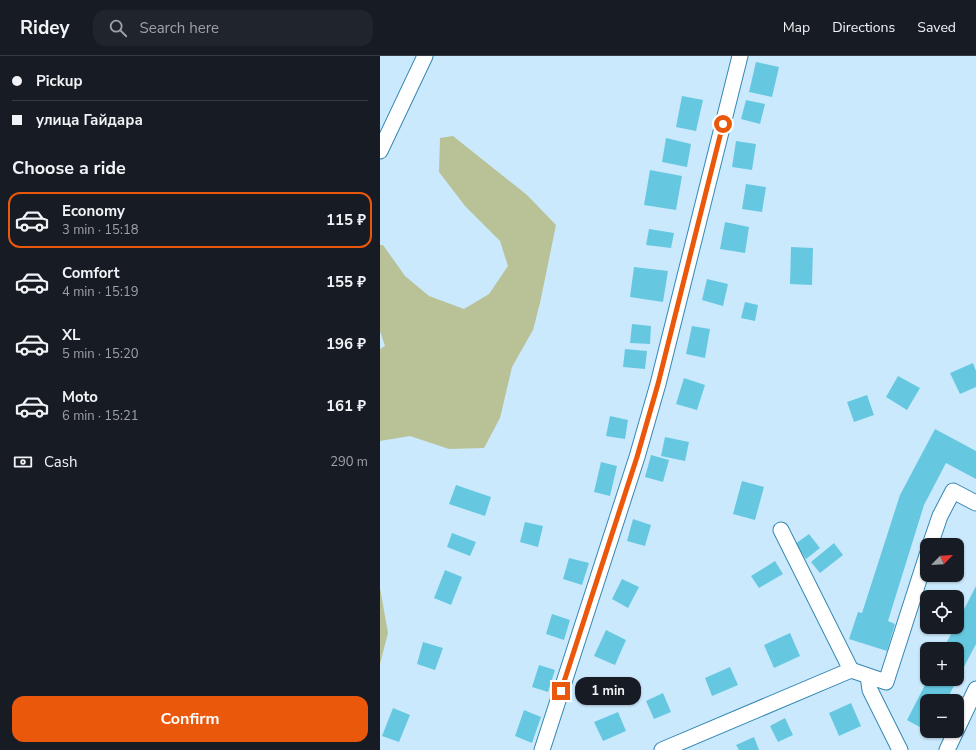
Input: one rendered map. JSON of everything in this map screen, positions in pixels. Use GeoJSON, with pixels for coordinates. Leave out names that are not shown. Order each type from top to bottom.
{"type":"FeatureCollection","features":[{"type":"Feature","properties":{"kind":"street"},"geometry":{"type":"LineString","coordinates":[[380,151],[426,56]]}},
{"type":"Feature","properties":{"kind":"street"},"geometry":{"type":"LineString","coordinates":[[542,750],[637,457],[658,384],[740,56]]}},
{"type":"Feature","properties":{"kind":"street"},"geometry":{"type":"LineString","coordinates":[[932,538],[940,516],[953,491],[976,503]]}},
{"type":"Feature","properties":{"kind":"street"},"geometry":{"type":"LineString","coordinates":[[781,530],[851,670]]}},
{"type":"Feature","properties":{"kind":"street"},"geometry":{"type":"LineString","coordinates":[[662,750],[851,670],[886,682],[920,577]]}},
{"type":"Feature","properties":{"kind":"street"},"geometry":{"type":"LineString","coordinates":[[868,676],[870,690],[900,750]]}},
{"type":"Feature","properties":{"kind":"street"},"geometry":{"type":"LineString","coordinates":[[964,714],[976,689]]}},
{"type":"Feature","properties":{"kind":"street"},"geometry":{"type":"LineString","coordinates":[[947,750],[952,738]]}},
{"type":"Feature","properties":{"kind":"green space"},"geometry":{"type":"Polygon","coordinates":[[[453,136],[527,195],[556,225],[540,303],[533,330],[512,367],[500,418],[484,448],[449,449],[410,436],[380,441],[380,349],[385,346],[380,331],[380,245],[383,245],[405,276],[429,296],[464,309],[489,294],[508,266],[500,241],[465,206],[439,172],[440,138],[453,136]]]}},
{"type":"Feature","properties":{"kind":"green space"},"geometry":{"type":"Polygon","coordinates":[[[380,588],[388,633],[380,664],[380,588]]]}},
{"type":"Feature","properties":{"kind":"building"},"geometry":{"type":"Polygon","coordinates":[[[756,62],[779,67],[772,97],[749,92],[756,62]]]}},
{"type":"Feature","properties":{"kind":"building"},"geometry":{"type":"Polygon","coordinates":[[[682,96],[703,100],[696,131],[676,127],[682,96]]]}},
{"type":"Feature","properties":{"kind":"building"},"geometry":{"type":"Polygon","coordinates":[[[746,100],[765,104],[760,124],[741,119],[746,100]]]}},
{"type":"Feature","properties":{"kind":"building"},"geometry":{"type":"Polygon","coordinates":[[[666,138],[691,144],[687,167],[662,162],[666,138]]]}},
{"type":"Feature","properties":{"kind":"building"},"geometry":{"type":"Polygon","coordinates":[[[736,141],[756,144],[752,170],[732,167],[736,141]]]}},
{"type":"Feature","properties":{"kind":"building"},"geometry":{"type":"Polygon","coordinates":[[[650,170],[682,176],[676,210],[644,205],[650,170]]]}},
{"type":"Feature","properties":{"kind":"building"},"geometry":{"type":"Polygon","coordinates":[[[746,184],[766,187],[762,212],[742,209],[746,184]]]}},
{"type":"Feature","properties":{"kind":"building"},"geometry":{"type":"Polygon","coordinates":[[[725,222],[749,227],[745,253],[720,249],[725,222]]]}},
{"type":"Feature","properties":{"kind":"building"},"geometry":{"type":"Polygon","coordinates":[[[649,229],[674,233],[671,248],[646,245],[649,229]]]}},
{"type":"Feature","properties":{"kind":"building"},"geometry":{"type":"Polygon","coordinates":[[[791,247],[813,248],[812,285],[790,284],[791,247]]]}},
{"type":"Feature","properties":{"kind":"building"},"geometry":{"type":"Polygon","coordinates":[[[634,267],[668,271],[663,302],[630,297],[634,267]]]}},
{"type":"Feature","properties":{"kind":"building"},"geometry":{"type":"Polygon","coordinates":[[[707,279],[728,284],[723,306],[702,300],[707,279]]]}},
{"type":"Feature","properties":{"kind":"building"},"geometry":{"type":"Polygon","coordinates":[[[745,302],[758,305],[755,321],[741,318],[745,302]]]}},
{"type":"Feature","properties":{"kind":"building"},"geometry":{"type":"Polygon","coordinates":[[[632,324],[651,326],[650,344],[630,343],[632,324]]]}},
{"type":"Feature","properties":{"kind":"building"},"geometry":{"type":"Polygon","coordinates":[[[692,326],[710,329],[705,358],[686,354],[692,326]]]}},
{"type":"Feature","properties":{"kind":"building"},"geometry":{"type":"Polygon","coordinates":[[[625,349],[647,351],[645,369],[623,367],[625,349]]]}},
{"type":"Feature","properties":{"kind":"building"},"geometry":{"type":"Polygon","coordinates":[[[973,363],[976,371],[976,387],[960,394],[950,373],[973,363]]]}},
{"type":"Feature","properties":{"kind":"building"},"geometry":{"type":"Polygon","coordinates":[[[898,376],[920,388],[907,410],[886,397],[898,376]]]}},
{"type":"Feature","properties":{"kind":"building"},"geometry":{"type":"Polygon","coordinates":[[[684,378],[705,385],[697,410],[676,404],[684,378]]]}},
{"type":"Feature","properties":{"kind":"building"},"geometry":{"type":"Polygon","coordinates":[[[867,395],[874,415],[854,422],[847,402],[867,395]]]}},
{"type":"Feature","properties":{"kind":"building"},"geometry":{"type":"Polygon","coordinates":[[[610,416],[628,420],[625,439],[606,436],[610,416]]]}},
{"type":"Feature","properties":{"kind":"building"},"geometry":{"type":"Polygon","coordinates":[[[935,429],[976,451],[976,479],[946,463],[924,505],[888,621],[895,624],[887,651],[849,639],[858,612],[862,613],[900,495],[935,429]]]}},
{"type":"Feature","properties":{"kind":"building"},"geometry":{"type":"Polygon","coordinates":[[[665,437],[689,442],[685,461],[661,456],[665,437]]]}},
{"type":"Feature","properties":{"kind":"building"},"geometry":{"type":"Polygon","coordinates":[[[651,455],[669,460],[663,482],[645,477],[651,455]]]}},
{"type":"Feature","properties":{"kind":"building"},"geometry":{"type":"Polygon","coordinates":[[[601,462],[617,466],[610,496],[594,492],[601,462]]]}},
{"type":"Feature","properties":{"kind":"building"},"geometry":{"type":"Polygon","coordinates":[[[742,481],[764,487],[755,520],[733,514],[742,481]]]}},
{"type":"Feature","properties":{"kind":"building"},"geometry":{"type":"Polygon","coordinates":[[[456,485],[491,497],[485,516],[449,504],[456,485]]]}},
{"type":"Feature","properties":{"kind":"building"},"geometry":{"type":"Polygon","coordinates":[[[633,519],[651,525],[645,546],[627,541],[633,519]]]}},
{"type":"Feature","properties":{"kind":"building"},"geometry":{"type":"Polygon","coordinates":[[[525,522],[543,526],[538,547],[520,542],[525,522]]]}},
{"type":"Feature","properties":{"kind":"building"},"geometry":{"type":"Polygon","coordinates":[[[452,533],[476,542],[470,556],[447,547],[452,533]]]}},
{"type":"Feature","properties":{"kind":"building"},"geometry":{"type":"Polygon","coordinates":[[[809,534],[820,548],[806,559],[795,544],[809,534]]]}},
{"type":"Feature","properties":{"kind":"building"},"geometry":{"type":"Polygon","coordinates":[[[834,543],[843,555],[820,573],[811,562],[834,543]]]}},
{"type":"Feature","properties":{"kind":"building"},"geometry":{"type":"Polygon","coordinates":[[[569,558],[589,563],[582,585],[563,579],[569,558]]]}},
{"type":"Feature","properties":{"kind":"building"},"geometry":{"type":"Polygon","coordinates":[[[775,561],[783,574],[759,588],[751,576],[775,561]]]}},
{"type":"Feature","properties":{"kind":"building"},"geometry":{"type":"Polygon","coordinates":[[[445,570],[462,577],[451,605],[434,598],[445,570]]]}},
{"type":"Feature","properties":{"kind":"building"},"geometry":{"type":"Polygon","coordinates":[[[622,579],[639,587],[628,608],[612,599],[622,579]]]}},
{"type":"Feature","properties":{"kind":"building"},"geometry":{"type":"Polygon","coordinates":[[[976,586],[976,644],[964,667],[964,642],[947,642],[951,634],[964,634],[964,609],[976,586]]]}},
{"type":"Feature","properties":{"kind":"building"},"geometry":{"type":"Polygon","coordinates":[[[552,614],[570,620],[564,640],[546,634],[552,614]]]}},
{"type":"Feature","properties":{"kind":"building"},"geometry":{"type":"Polygon","coordinates":[[[606,630],[626,640],[615,665],[594,656],[606,630]]]}},
{"type":"Feature","properties":{"kind":"building"},"geometry":{"type":"Polygon","coordinates":[[[790,633],[800,656],[774,668],[764,645],[790,633]]]}},
{"type":"Feature","properties":{"kind":"building"},"geometry":{"type":"Polygon","coordinates":[[[423,642],[443,648],[435,670],[417,664],[423,642]]]}},
{"type":"Feature","properties":{"kind":"building"},"geometry":{"type":"Polygon","coordinates":[[[539,665],[555,670],[548,692],[532,687],[539,665]]]}},
{"type":"Feature","properties":{"kind":"building"},"geometry":{"type":"Polygon","coordinates":[[[730,667],[738,685],[712,696],[705,678],[730,667]]]}},
{"type":"Feature","properties":{"kind":"building"},"geometry":{"type":"Polygon","coordinates":[[[924,686],[954,686],[950,694],[920,694],[924,686]]]}},
{"type":"Feature","properties":{"kind":"building"},"geometry":{"type":"Polygon","coordinates":[[[663,693],[671,712],[654,719],[646,701],[663,693]]]}},
{"type":"Feature","properties":{"kind":"building"},"geometry":{"type":"Polygon","coordinates":[[[920,695],[920,727],[907,720],[920,695]]]}},
{"type":"Feature","properties":{"kind":"building"},"geometry":{"type":"Polygon","coordinates":[[[851,703],[861,726],[839,736],[829,713],[851,703]]]}},
{"type":"Feature","properties":{"kind":"building"},"geometry":{"type":"Polygon","coordinates":[[[393,708],[410,715],[399,742],[382,736],[393,708]]]}},
{"type":"Feature","properties":{"kind":"building"},"geometry":{"type":"Polygon","coordinates":[[[524,710],[541,717],[532,743],[515,736],[524,710]]]}},
{"type":"Feature","properties":{"kind":"building"},"geometry":{"type":"Polygon","coordinates":[[[618,712],[626,731],[603,741],[594,722],[618,712]]]}},
{"type":"Feature","properties":{"kind":"building"},"geometry":{"type":"Polygon","coordinates":[[[785,718],[793,735],[778,742],[770,726],[785,718]]]}},
{"type":"Feature","properties":{"kind":"building"},"geometry":{"type":"Polygon","coordinates":[[[754,737],[759,750],[739,750],[736,745],[754,737]]]}},
{"type":"Feature","properties":{"kind":"route"},"geometry":{"type":"LineString","coordinates":[[561,691],[637,457],[658,384],[723,124]]}}]}
